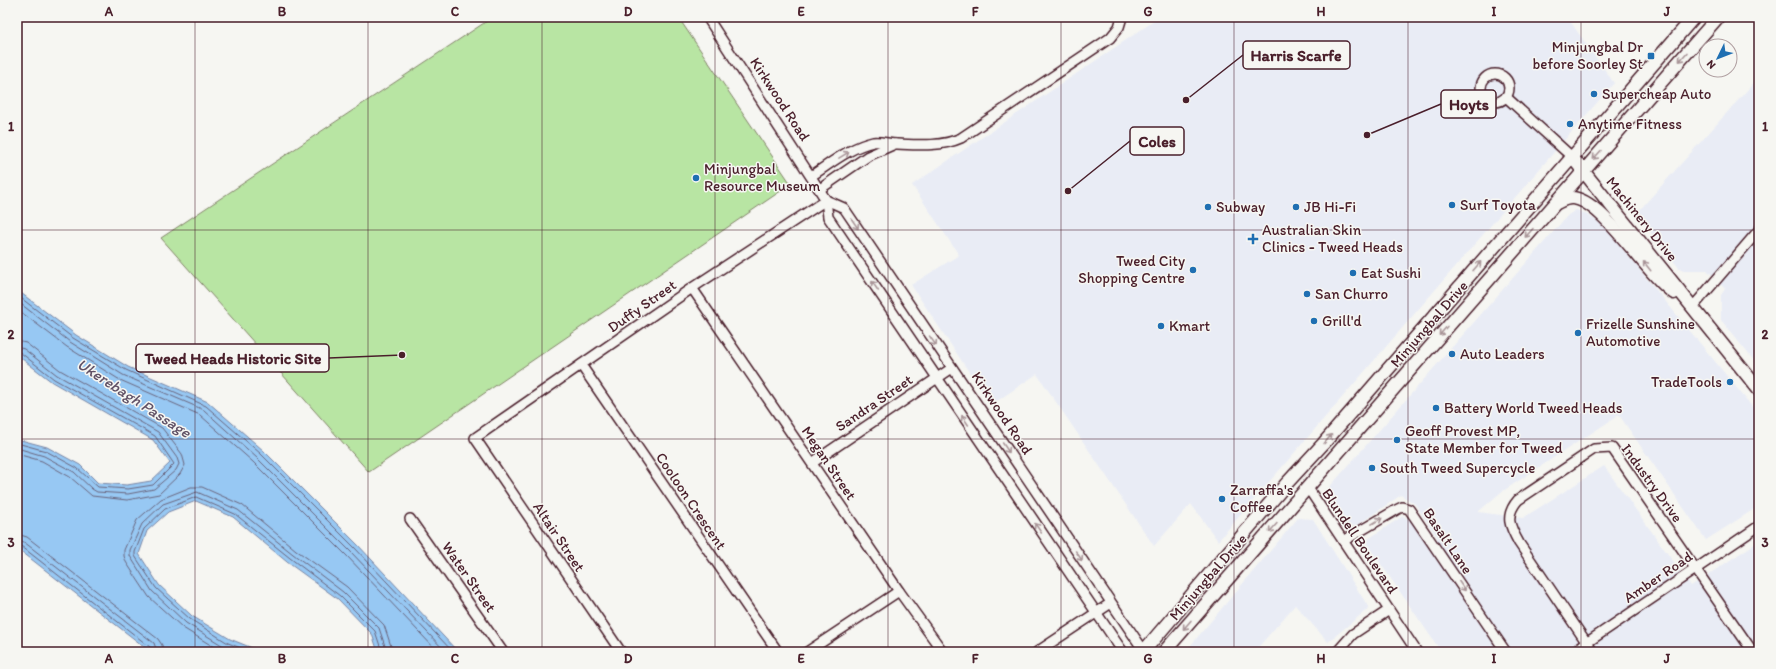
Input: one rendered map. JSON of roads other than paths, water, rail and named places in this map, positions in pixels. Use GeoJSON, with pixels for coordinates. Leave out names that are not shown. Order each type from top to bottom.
{"type":"FeatureCollection","features":[{"type":"Feature","properties":{"kind":"main road","name":"Minjungbal Drive"},"geometry":{"type":"LineString","coordinates":[[1143,652],[1694,17]]}},
{"type":"Feature","properties":{"kind":"main road","name":"Minjungbal Drive"},"geometry":{"type":"LineString","coordinates":[[1164,652],[1718,17]]}},
{"type":"Feature","properties":{"kind":"main road","name":"Machinery Drive"},"geometry":{"type":"LineString","coordinates":[[1572,157],[1759,390]]}},
{"type":"Feature","properties":{"kind":"main road","name":"Machinery Drive"},"geometry":{"type":"LineString","coordinates":[[1555,204],[1572,198],[1591,207],[1613,226],[1665,286],[1689,304]]}},
{"type":"Feature","properties":{"kind":"main road"},"geometry":{"type":"LineString","coordinates":[[1299,471],[1308,488]]}},
{"type":"Feature","properties":{"kind":"street","name":"Kirkwood Road"},"geometry":{"type":"LineString","coordinates":[[707,17],[820,189],[826,200],[828,217],[1095,613],[1123,652]]}},
{"type":"Feature","properties":{"kind":"street"},"geometry":{"type":"LineString","coordinates":[[811,176],[846,153],[862,145],[880,142],[895,144],[944,144],[961,138],[1110,38],[1119,27],[1122,17]]}},
{"type":"Feature","properties":{"kind":"street"},"geometry":{"type":"LineString","coordinates":[[1506,97],[1572,157]]}},
{"type":"Feature","properties":{"kind":"street"},"geometry":{"type":"LineString","coordinates":[[820,189],[857,163],[878,151],[895,144]]}},
{"type":"Feature","properties":{"kind":"street","name":"Kirkwood Road"},"geometry":{"type":"LineString","coordinates":[[826,200],[844,208],[1143,652]]}},
{"type":"Feature","properties":{"kind":"street","name":"Duffy Street"},"geometry":{"type":"LineString","coordinates":[[475,438],[692,288],[826,200]]}},
{"type":"Feature","properties":{"kind":"street"},"geometry":{"type":"LineString","coordinates":[[1689,304],[1759,230]]}},
{"type":"Feature","properties":{"kind":"street","name":"Megan Street"},"geometry":{"type":"LineString","coordinates":[[692,288],[812,462],[898,591],[943,652]]}},
{"type":"Feature","properties":{"kind":"street","name":"Cooloon Crescent"},"geometry":{"type":"LineString","coordinates":[[581,365],[778,652]]}},
{"type":"Feature","properties":{"kind":"street","name":"Sandra Street"},"geometry":{"type":"LineString","coordinates":[[812,462],[952,368]]}},
{"type":"Feature","properties":{"kind":"street","name":"Altair Street"},"geometry":{"type":"LineString","coordinates":[[475,438],[621,652]]}},
{"type":"Feature","properties":{"kind":"street","name":"Industry Drive"},"geometry":{"type":"LineString","coordinates":[[1593,652],[1519,544],[1511,529],[1510,511],[1518,500],[1594,449],[1612,448],[1753,652]]}},
{"type":"Feature","properties":{"kind":"street","name":"Blundell Boulevard"},"geometry":{"type":"LineString","coordinates":[[1308,488],[1417,652]]}},
{"type":"Feature","properties":{"kind":"street","name":"Basalt Lane"},"geometry":{"type":"LineString","coordinates":[[1344,541],[1402,507],[1409,509],[1506,652]]}},
{"type":"Feature","properties":{"kind":"street","name":"Water Street"},"geometry":{"type":"LineString","coordinates":[[410,519],[503,652]]}},
{"type":"Feature","properties":{"kind":"street","name":"Amber Road"},"geometry":{"type":"LineString","coordinates":[[1573,652],[1759,526]]}},
{"type":"Feature","properties":{"kind":"street"},"geometry":{"type":"LineString","coordinates":[[807,652],[898,591]]}},
{"type":"Feature","properties":{"kind":"street"},"geometry":{"type":"LineString","coordinates":[[1037,652],[1111,603]]}},
{"type":"Feature","properties":{"kind":"street","name":"Blundell Boulevard"},"geometry":{"type":"LineString","coordinates":[[1337,652],[1353,634],[1389,610]]}},
{"type":"Feature","properties":{"kind":"water","name":"Ukerebagh Passage"},"geometry":{"type":"Polygon","coordinates":[[[17,290],[76,335],[128,367],[208,402],[264,451],[357,544],[458,652],[378,652],[372,634],[338,599],[287,562],[233,517],[196,501],[168,512],[147,531],[139,554],[159,585],[192,616],[230,639],[262,652],[151,652],[17,548],[17,439],[47,447],[80,465],[98,483],[127,485],[151,481],[170,463],[153,440],[52,382],[17,355],[17,290]]]}},
{"type":"Feature","properties":{"kind":"place","name":"Minjungbal Dr before Soorley St"},"geometry":{"type":"Point","coordinates":[1651,56]}},
{"type":"Feature","properties":{"kind":"place","name":"Supercheap Auto"},"geometry":{"type":"Point","coordinates":[1594,94]}},
{"type":"Feature","properties":{"kind":"place","name":"Harris Scarfe"},"geometry":{"type":"Point","coordinates":[1186,100]}},
{"type":"Feature","properties":{"kind":"place","name":"Anytime Fitness"},"geometry":{"type":"Point","coordinates":[1570,124]}},
{"type":"Feature","properties":{"kind":"place","name":"Hoyts"},"geometry":{"type":"Point","coordinates":[1367,135]}},
{"type":"Feature","properties":{"kind":"place","name":"Minjungbal Resource Museum"},"geometry":{"type":"Point","coordinates":[696,178]}},
{"type":"Feature","properties":{"kind":"place","name":"Coles"},"geometry":{"type":"Point","coordinates":[1068,191]}},
{"type":"Feature","properties":{"kind":"place","name":"Surf Toyota"},"geometry":{"type":"Point","coordinates":[1452,205]}},
{"type":"Feature","properties":{"kind":"place","name":"Subway"},"geometry":{"type":"Point","coordinates":[1208,207]}},
{"type":"Feature","properties":{"kind":"place","name":"JB Hi-Fi"},"geometry":{"type":"Point","coordinates":[1296,207]}},
{"type":"Feature","properties":{"kind":"place","name":"Australian Skin Clinics - Tweed Heads"},"geometry":{"type":"Point","coordinates":[1253,239]}},
{"type":"Feature","properties":{"kind":"place","name":"Tweed City Shopping Centre"},"geometry":{"type":"Point","coordinates":[1193,270]}},
{"type":"Feature","properties":{"kind":"place","name":"Eat Sushi"},"geometry":{"type":"Point","coordinates":[1353,273]}},
{"type":"Feature","properties":{"kind":"place","name":"San Churro"},"geometry":{"type":"Point","coordinates":[1307,294]}},
{"type":"Feature","properties":{"kind":"place","name":"Grill'd"},"geometry":{"type":"Point","coordinates":[1314,321]}},
{"type":"Feature","properties":{"kind":"place","name":"Kmart"},"geometry":{"type":"Point","coordinates":[1161,326]}},
{"type":"Feature","properties":{"kind":"place","name":"Frizelle Sunshine Automotive"},"geometry":{"type":"Point","coordinates":[1578,333]}},
{"type":"Feature","properties":{"kind":"place","name":"Auto Leaders"},"geometry":{"type":"Point","coordinates":[1452,354]}},
{"type":"Feature","properties":{"kind":"place","name":"Tweed Heads Historic Site"},"geometry":{"type":"Point","coordinates":[402,355]}},
{"type":"Feature","properties":{"kind":"place","name":"TradeTools"},"geometry":{"type":"Point","coordinates":[1730,382]}},
{"type":"Feature","properties":{"kind":"place","name":"Battery World Tweed Heads"},"geometry":{"type":"Point","coordinates":[1436,408]}},
{"type":"Feature","properties":{"kind":"place","name":"Geoff Provest MP, State Member for Tweed"},"geometry":{"type":"Point","coordinates":[1397,440]}},
{"type":"Feature","properties":{"kind":"place","name":"South Tweed Supercycle"},"geometry":{"type":"Point","coordinates":[1372,468]}},
{"type":"Feature","properties":{"kind":"place","name":"Zarraffa's Coffee"},"geometry":{"type":"Point","coordinates":[1222,499]}}]}
